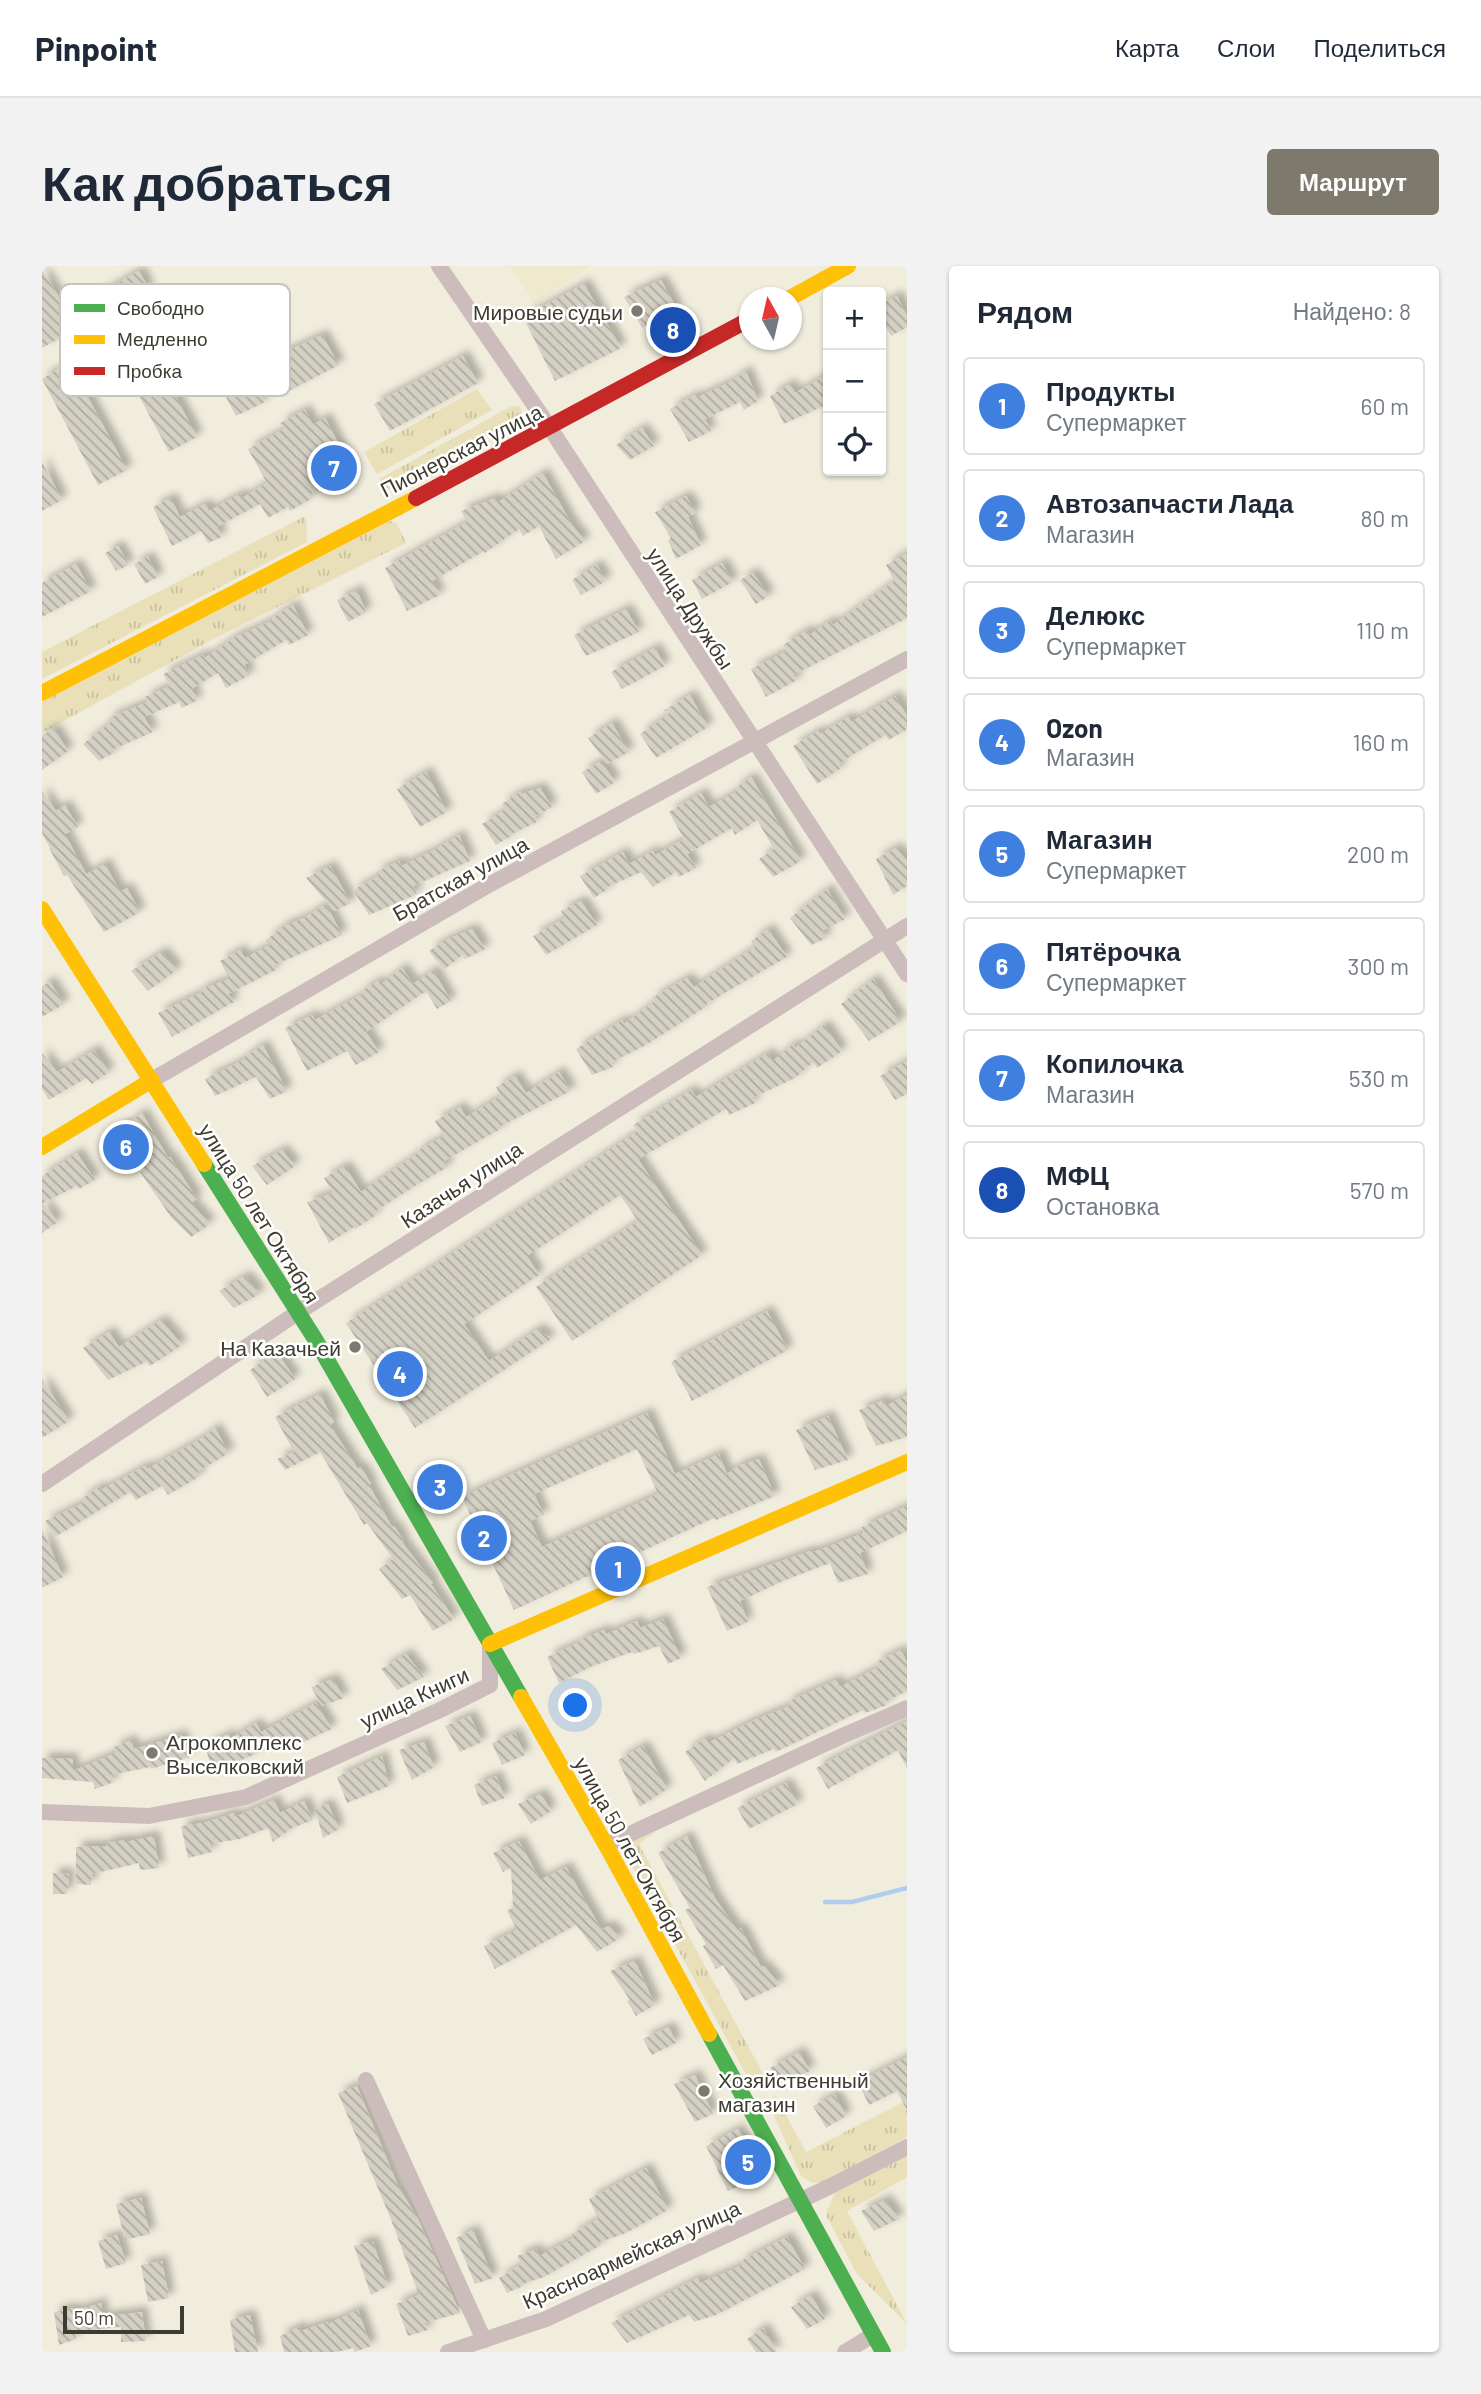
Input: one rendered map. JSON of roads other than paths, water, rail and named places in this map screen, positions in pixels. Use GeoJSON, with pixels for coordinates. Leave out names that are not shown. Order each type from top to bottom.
{"type":"FeatureCollection","features":[{"type":"Feature","properties":{"kind":"main road"},"geometry":{"type":"LineString","coordinates":[[802,291],[848,266]]}},
{"type":"Feature","properties":{"kind":"main road","name":"Пионерская улица"},"geometry":{"type":"LineString","coordinates":[[42,693],[550,428],[739,325]]}},
{"type":"Feature","properties":{"kind":"main road","name":"улица 50 лет Октября"},"geometry":{"type":"LineString","coordinates":[[42,909],[314,1339],[606,1845],[883,2352]]}},
{"type":"Feature","properties":{"kind":"main road","name":"Братская улица"},"geometry":{"type":"LineString","coordinates":[[42,1147],[152,1080]]}},
{"type":"Feature","properties":{"kind":"main road"},"geometry":{"type":"LineString","coordinates":[[490,1644],[907,1462]]}},
{"type":"Feature","properties":{"kind":"street","name":"улица Дружбы"},"geometry":{"type":"LineString","coordinates":[[439,266],[550,428],[907,974]]}},
{"type":"Feature","properties":{"kind":"street","name":"Братская улица"},"geometry":{"type":"LineString","coordinates":[[152,1080],[485,887],[907,659]]}},
{"type":"Feature","properties":{"kind":"street","name":"Казачья улица"},"geometry":{"type":"LineString","coordinates":[[42,1484],[297,1314],[907,926]]}},
{"type":"Feature","properties":{"kind":"street","name":"улица Книги"},"geometry":{"type":"LineString","coordinates":[[42,1812],[149,1816],[246,1797],[490,1685],[490,1644]]}},
{"type":"Feature","properties":{"kind":"street"},"geometry":{"type":"LineString","coordinates":[[606,1845],[907,1708]]}},
{"type":"Feature","properties":{"kind":"street"},"geometry":{"type":"LineString","coordinates":[[366,2080],[484,2340]]}},
{"type":"Feature","properties":{"kind":"street","name":"Красноармейская улица"},"geometry":{"type":"LineString","coordinates":[[447,2352],[546,2319],[801,2200],[907,2147]]}},
{"type":"Feature","properties":{"kind":"street"},"geometry":{"type":"LineString","coordinates":[[845,2352],[873,2335]]}},
{"type":"Feature","properties":{"kind":"waterway"},"geometry":{"type":"LineString","coordinates":[[825,1902],[852,1902],[907,1888]]}},
{"type":"Feature","properties":{"kind":"place","name":"Мировые судьи"},"geometry":{"type":"Point","coordinates":[637,311]}},
{"type":"Feature","properties":{"kind":"place","name":"МФЦ"},"geometry":{"type":"Point","coordinates":[673,330]}},
{"type":"Feature","properties":{"kind":"place","name":"Копилочка"},"geometry":{"type":"Point","coordinates":[334,468]}},
{"type":"Feature","properties":{"kind":"place","name":"Пятёрочка"},"geometry":{"type":"Point","coordinates":[126,1147]}},
{"type":"Feature","properties":{"kind":"place","name":"На Казачьей"},"geometry":{"type":"Point","coordinates":[355,1347]}},
{"type":"Feature","properties":{"kind":"place","name":"Ozon"},"geometry":{"type":"Point","coordinates":[400,1374]}},
{"type":"Feature","properties":{"kind":"place","name":"Делюкс"},"geometry":{"type":"Point","coordinates":[440,1487]}},
{"type":"Feature","properties":{"kind":"place","name":"Автозапчасти Лада"},"geometry":{"type":"Point","coordinates":[484,1538]}},
{"type":"Feature","properties":{"kind":"place","name":"Продукты"},"geometry":{"type":"Point","coordinates":[618,1569]}},
{"type":"Feature","properties":{"kind":"place","name":"Агрокомплекс Выселковский"},"geometry":{"type":"Point","coordinates":[152,1753]}},
{"type":"Feature","properties":{"kind":"place","name":"Хозяйственный магазин"},"geometry":{"type":"Point","coordinates":[704,2091]}},
{"type":"Feature","properties":{"kind":"place","name":"Магазин"},"geometry":{"type":"Point","coordinates":[748,2162]}}]}
